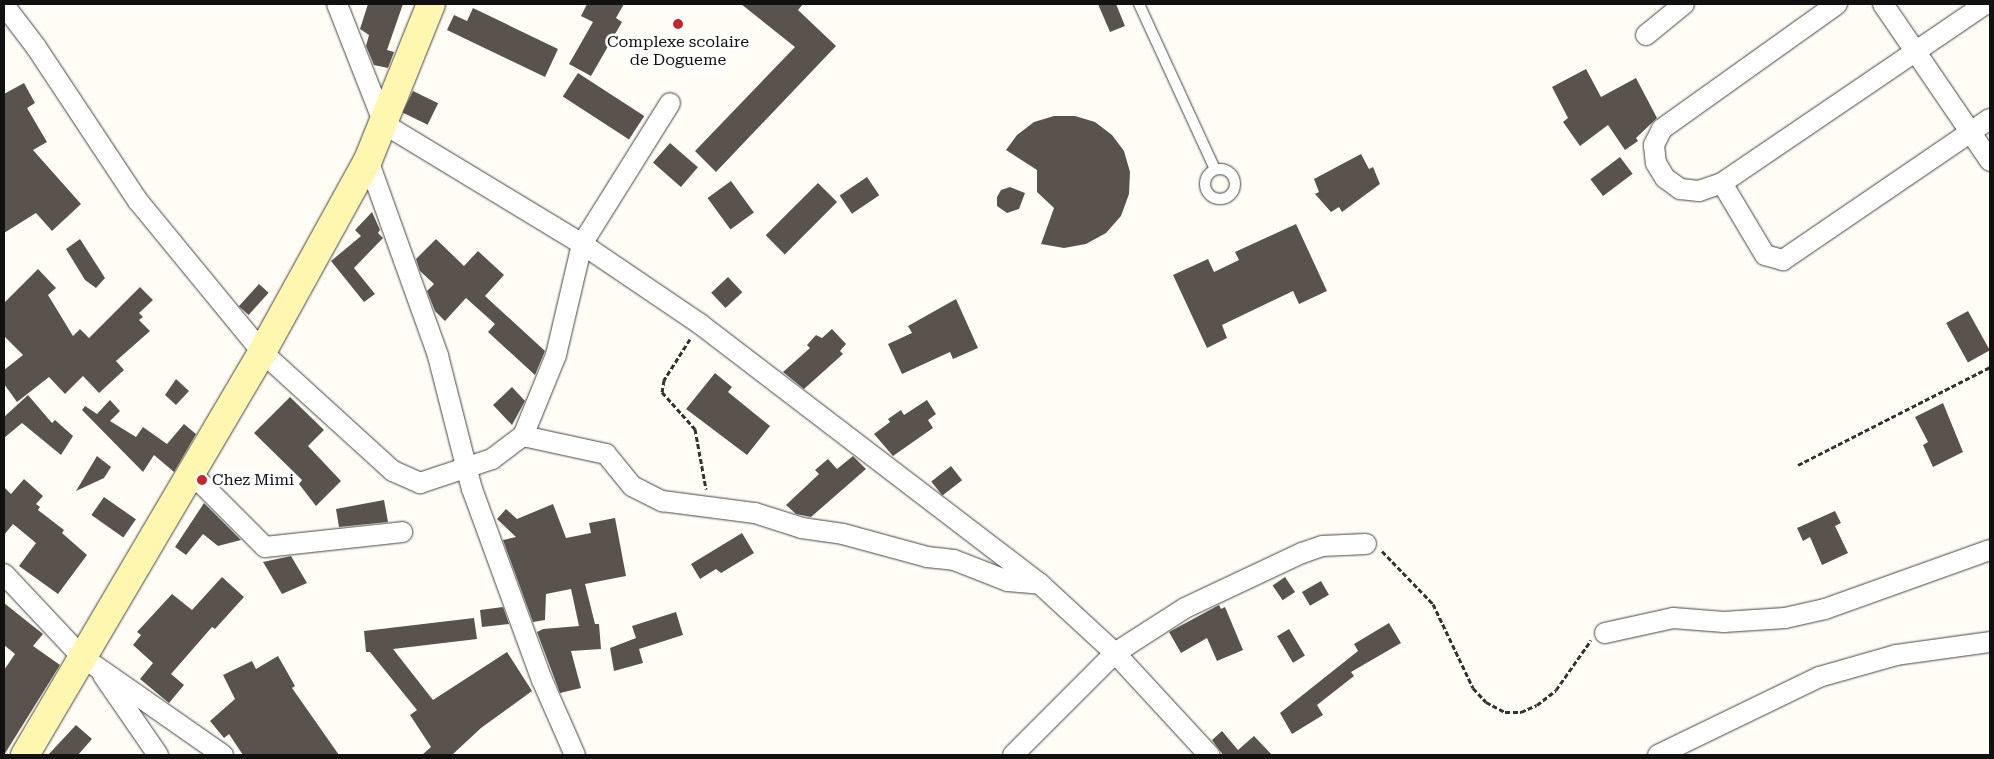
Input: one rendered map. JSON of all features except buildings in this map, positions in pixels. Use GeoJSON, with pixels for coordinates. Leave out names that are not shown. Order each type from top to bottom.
{"type":"FeatureCollection","features":[{"type":"Feature","properties":{"kind":"street"},"geometry":{"type":"LineString","coordinates":[[4,4],[36,47],[138,201],[262,352],[405,479],[420,482],[466,469],[508,450],[523,436],[556,355],[582,244],[670,103]]}},
{"type":"Feature","properties":{"kind":"street"},"geometry":{"type":"LineString","coordinates":[[337,4],[384,124],[582,244],[700,324],[1040,584],[1115,653],[1209,755]]}},
{"type":"Feature","properties":{"kind":"street"},"geometry":{"type":"LineString","coordinates":[[25,755],[90,663],[190,472],[262,352],[368,160],[431,4]]}},
{"type":"Feature","properties":{"kind":"street"},"geometry":{"type":"LineString","coordinates":[[1646,35],[1684,4]]}},
{"type":"Feature","properties":{"kind":"street"},"geometry":{"type":"LineString","coordinates":[[1837,4],[1662,129],[1654,145],[1656,162],[1665,178],[1680,189],[1699,191],[1722,182],[1985,4]]}},
{"type":"Feature","properties":{"kind":"street"},"geometry":{"type":"LineString","coordinates":[[1883,4],[1990,161]]}},
{"type":"Feature","properties":{"kind":"street"},"geometry":{"type":"LineString","coordinates":[[1722,182],[1766,255],[1774,260],[1783,260],[1990,119]]}},
{"type":"Feature","properties":{"kind":"street"},"geometry":{"type":"LineString","coordinates":[[368,160],[438,356],[466,469],[542,680],[575,755]]}},
{"type":"Feature","properties":{"kind":"street"},"geometry":{"type":"LineString","coordinates":[[523,436],[594,449],[616,462],[632,486],[643,494],[662,501],[755,512],[802,528],[843,534],[927,557],[954,560],[1008,581],[1040,584]]}},
{"type":"Feature","properties":{"kind":"street"},"geometry":{"type":"LineString","coordinates":[[190,472],[265,547],[402,532]]}},
{"type":"Feature","properties":{"kind":"street"},"geometry":{"type":"LineString","coordinates":[[1013,755],[1115,653],[1185,608],[1302,553],[1322,546],[1366,544]]}},
{"type":"Feature","properties":{"kind":"street"},"geometry":{"type":"LineString","coordinates":[[1605,633],[1673,618],[1724,622],[1785,618],[1825,608],[1990,550]]}},
{"type":"Feature","properties":{"kind":"street"},"geometry":{"type":"LineString","coordinates":[[4,574],[90,663],[158,755]]}},
{"type":"Feature","properties":{"kind":"street"},"geometry":{"type":"LineString","coordinates":[[1658,755],[1819,677],[1896,654],[1990,642]]}},
{"type":"Feature","properties":{"kind":"street"},"geometry":{"type":"LineString","coordinates":[[90,663],[223,755]]}},
{"type":"Feature","properties":{"kind":"lane"},"geometry":{"type":"LineString","coordinates":[[1139,4],[1215,169]]}},
{"type":"Feature","properties":{"kind":"path"},"geometry":{"type":"LineString","coordinates":[[700,324],[662,386],[667,399],[695,429],[709,508]]}},
{"type":"Feature","properties":{"kind":"path"},"geometry":{"type":"LineString","coordinates":[[1798,465],[1990,367]]}},
{"type":"Feature","properties":{"kind":"path"},"geometry":{"type":"LineString","coordinates":[[1366,544],[1391,557],[1426,596],[1438,612],[1473,688],[1486,702],[1505,712],[1521,712],[1537,705],[1556,690],[1586,643],[1605,633]]}},
{"type":"Feature","properties":{"kind":"place","name":"Complexe scolaire de Dogueme"},"geometry":{"type":"Point","coordinates":[678,24]}},
{"type":"Feature","properties":{"kind":"place","name":"Chez Mimi"},"geometry":{"type":"Point","coordinates":[202,480]}}]}
